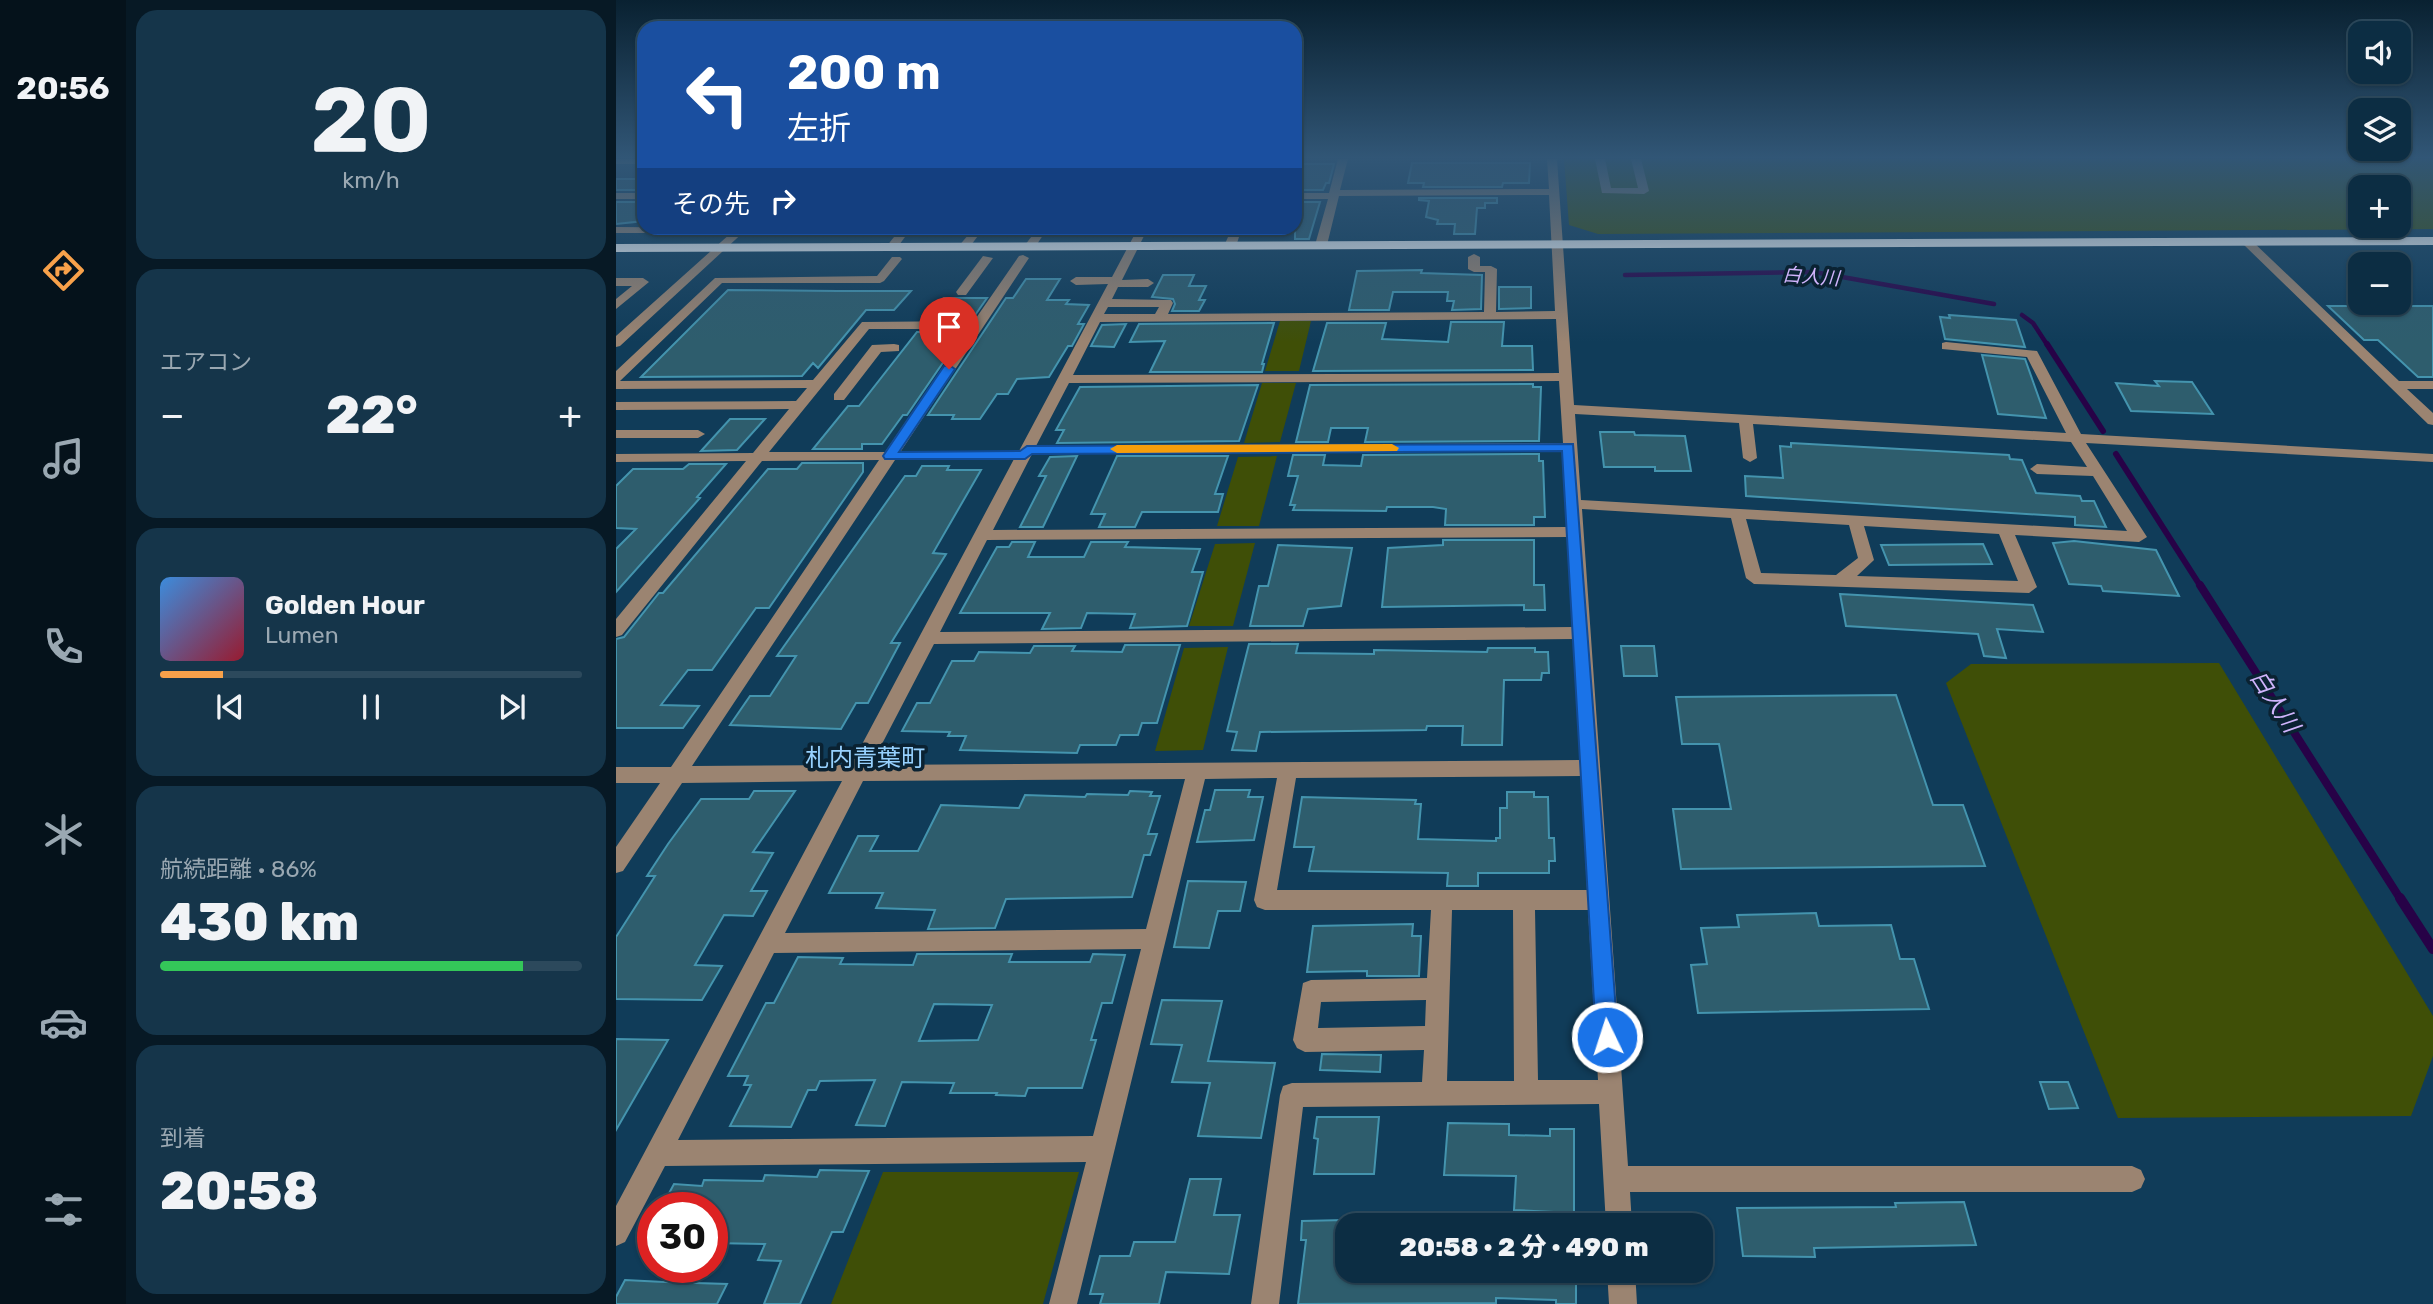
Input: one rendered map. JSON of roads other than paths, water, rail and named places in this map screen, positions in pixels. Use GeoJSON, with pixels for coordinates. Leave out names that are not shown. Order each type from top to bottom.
{"type":"FeatureCollection","features":[{"type":"Feature","properties":{"kind":"highway"},"geometry":{"type":"LineString","coordinates":[[616,261],[894,253],[964,247],[1027,252],[1474,257],[1557,250],[2433,241]]}},
{"type":"Feature","properties":{"kind":"highway"},"geometry":{"type":"LineString","coordinates":[[1131,252],[1230,246],[1321,245],[1557,250],[2433,253]]}},
{"type":"Feature","properties":{"kind":"highway"},"geometry":{"type":"LineString","coordinates":[[616,248],[721,247],[986,258],[1027,252]]}},
{"type":"Feature","properties":{"kind":"street"},"geometry":{"type":"LineString","coordinates":[[1321,245],[1327,220]]}},
{"type":"Feature","properties":{"kind":"street"},"geometry":{"type":"LineString","coordinates":[[1555,220],[1563,377],[1618,1213]]}},
{"type":"Feature","properties":{"kind":"street"},"geometry":{"type":"LineString","coordinates":[[616,230],[637,230]]}},
{"type":"Feature","properties":{"kind":"street"},"geometry":{"type":"LineString","coordinates":[[616,343],[735,235]]}},
{"type":"Feature","properties":{"kind":"street"},"geometry":{"type":"LineString","coordinates":[[616,378],[719,280],[880,279],[903,235]]}},
{"type":"Feature","properties":{"kind":"street"},"geometry":{"type":"LineString","coordinates":[[964,247],[973,235]]}},
{"type":"Feature","properties":{"kind":"street"},"geometry":{"type":"LineString","coordinates":[[616,864],[1038,235]]}},
{"type":"Feature","properties":{"kind":"street"},"geometry":{"type":"LineString","coordinates":[[616,1233],[1140,235]]}},
{"type":"Feature","properties":{"kind":"street"},"geometry":{"type":"LineString","coordinates":[[1230,246],[1234,235]]}},
{"type":"Feature","properties":{"kind":"street"},"geometry":{"type":"LineString","coordinates":[[2247,242],[2433,421]]}},
{"type":"Feature","properties":{"kind":"street"},"geometry":{"type":"LineString","coordinates":[[1474,257],[1474,269],[1491,269],[1490,315]]}},
{"type":"Feature","properties":{"kind":"street"},"geometry":{"type":"LineString","coordinates":[[962,292],[986,258]]}},
{"type":"Feature","properties":{"kind":"street"},"geometry":{"type":"LineString","coordinates":[[1076,281],[1148,283]]}},
{"type":"Feature","properties":{"kind":"street"},"geometry":{"type":"LineString","coordinates":[[616,282],[643,282],[616,305]]}},
{"type":"Feature","properties":{"kind":"street"},"geometry":{"type":"LineString","coordinates":[[1101,310],[1160,317],[1560,315]]}},
{"type":"Feature","properties":{"kind":"street"},"geometry":{"type":"LineString","coordinates":[[616,631],[866,325],[978,325]]}},
{"type":"Feature","properties":{"kind":"street"},"geometry":{"type":"LineString","coordinates":[[633,327],[669,327]]}},
{"type":"Feature","properties":{"kind":"street"},"geometry":{"type":"LineString","coordinates":[[1572,504],[2139,537],[2076,438],[2032,354],[1946,346]]}},
{"type":"Feature","properties":{"kind":"street"},"geometry":{"type":"LineString","coordinates":[[839,397],[877,348],[894,348]]}},
{"type":"Feature","properties":{"kind":"street"},"geometry":{"type":"LineString","coordinates":[[1065,379],[1563,377]]}},
{"type":"Feature","properties":{"kind":"street"},"geometry":{"type":"LineString","coordinates":[[616,385],[850,383]]}},
{"type":"Feature","properties":{"kind":"street"},"geometry":{"type":"LineString","coordinates":[[2395,385],[2433,385]]}},
{"type":"Feature","properties":{"kind":"street"},"geometry":{"type":"LineString","coordinates":[[647,434],[676,405]]}},
{"type":"Feature","properties":{"kind":"street"},"geometry":{"type":"LineString","coordinates":[[616,406],[799,405]]}},
{"type":"Feature","properties":{"kind":"street"},"geometry":{"type":"LineString","coordinates":[[1566,409],[2433,458]]}},
{"type":"Feature","properties":{"kind":"street"},"geometry":{"type":"LineString","coordinates":[[1746,419],[1750,458]]}},
{"type":"Feature","properties":{"kind":"street"},"geometry":{"type":"LineString","coordinates":[[616,434],[698,434]]}},
{"type":"Feature","properties":{"kind":"street"},"geometry":{"type":"LineString","coordinates":[[619,461],[757,456],[1568,447]]}},
{"type":"Feature","properties":{"kind":"street"},"geometry":{"type":"LineString","coordinates":[[2038,469],[2098,472]]}},
{"type":"Feature","properties":{"kind":"street"},"geometry":{"type":"LineString","coordinates":[[1737,513],[1754,578],[2029,587],[2006,529]]}},
{"type":"Feature","properties":{"kind":"street"},"geometry":{"type":"LineString","coordinates":[[1839,581],[1866,560],[1856,520]]}},
{"type":"Feature","properties":{"kind":"street"},"geometry":{"type":"LineString","coordinates":[[982,535],[1574,532]]}},
{"type":"Feature","properties":{"kind":"street"},"geometry":{"type":"LineString","coordinates":[[929,638],[1580,632]]}},
{"type":"Feature","properties":{"kind":"street"},"geometry":{"type":"LineString","coordinates":[[616,775],[1588,768]]}},
{"type":"Feature","properties":{"kind":"street"},"geometry":{"type":"LineString","coordinates":[[1288,770],[1265,900],[1598,900]]}},
{"type":"Feature","properties":{"kind":"street"},"geometry":{"type":"LineString","coordinates":[[1063,1304],[1197,771]]}},
{"type":"Feature","properties":{"kind":"street"},"geometry":{"type":"LineString","coordinates":[[1434,1093],[1442,900]]}},
{"type":"Feature","properties":{"kind":"street"},"geometry":{"type":"LineString","coordinates":[[1524,900],[1526,1093]]}},
{"type":"Feature","properties":{"kind":"street"},"geometry":{"type":"LineString","coordinates":[[768,943],[1155,939]]}},
{"type":"Feature","properties":{"kind":"street"},"geometry":{"type":"LineString","coordinates":[[1436,1038],[1305,1040],[1311,991],[1438,989]]}},
{"type":"Feature","properties":{"kind":"street"},"geometry":{"type":"LineString","coordinates":[[1265,1304],[1292,1095],[1610,1092]]}},
{"type":"Feature","properties":{"kind":"street"},"geometry":{"type":"LineString","coordinates":[[658,1153],[1102,1149]]}},
{"type":"Feature","properties":{"kind":"street"},"geometry":{"type":"LineString","coordinates":[[1616,1179],[2132,1179]]}},
{"type":"Feature","properties":{"kind":"street"},"geometry":{"type":"LineString","coordinates":[[1622,1283],[1623,1304]]}},
{"type":"Feature","properties":{"kind":"waterway","name":"白人川"},"geometry":{"type":"LineString","coordinates":[[1625,275],[1814,272],[1994,304]]}},
{"type":"Feature","properties":{"kind":"waterway","name":"白人川"},"geometry":{"type":"LineString","coordinates":[[2022,315],[2033,323],[2048,346]]}},
{"type":"Feature","properties":{"kind":"waterway","name":"白人川"},"geometry":{"type":"LineString","coordinates":[[2047,344],[2103,431]]}},
{"type":"Feature","properties":{"kind":"waterway","name":"白人川"},"geometry":{"type":"LineString","coordinates":[[2116,454],[2201,587]]}},
{"type":"Feature","properties":{"kind":"waterway","name":"白人川"},"geometry":{"type":"LineString","coordinates":[[2200,585],[2401,900]]}},
{"type":"Feature","properties":{"kind":"waterway","name":"白人川"},"geometry":{"type":"LineString","coordinates":[[2400,898],[2433,949]]}},
{"type":"Feature","properties":{"kind":"district","name":"札内青葉町"},"geometry":{"type":"Point","coordinates":[865,758]}}]}
